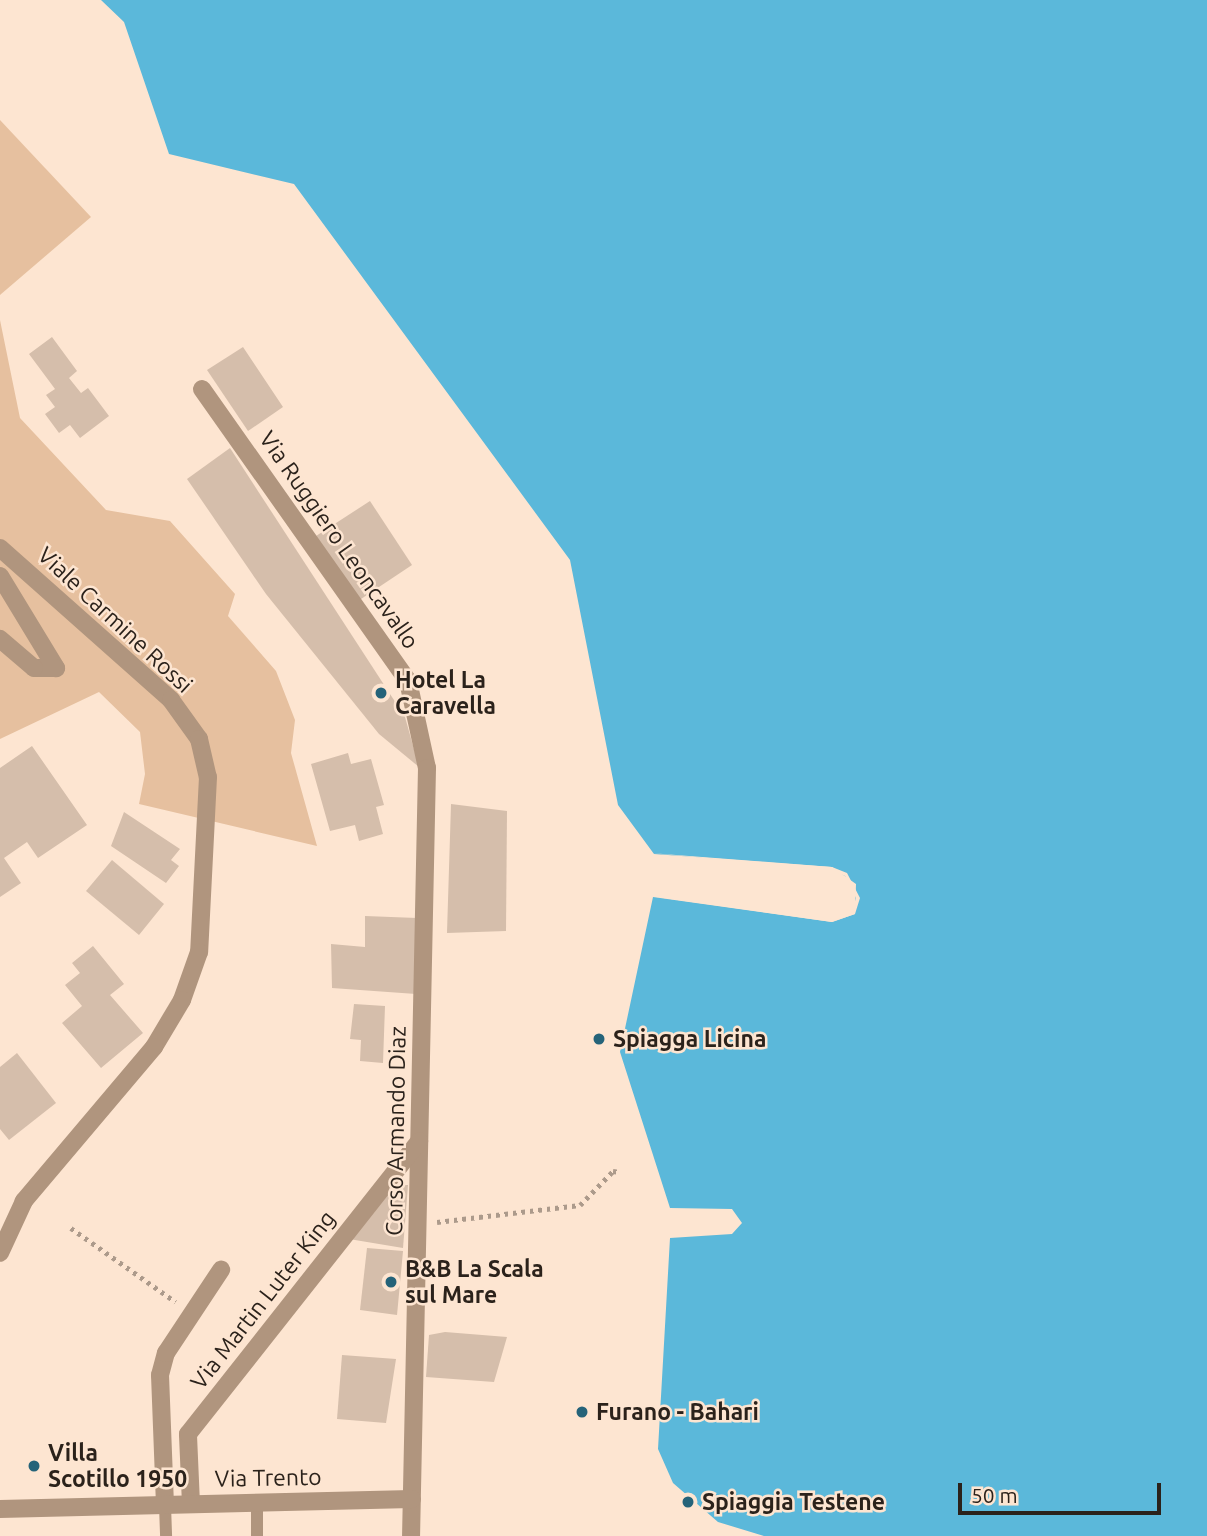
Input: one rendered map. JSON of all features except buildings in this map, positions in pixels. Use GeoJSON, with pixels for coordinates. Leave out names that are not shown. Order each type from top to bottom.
{"type":"FeatureCollection","features":[{"type":"Feature","properties":{"kind":"street","name":"Via Ruggiero Leoncavallo"},"geometry":{"type":"LineString","coordinates":[[202,389],[408,681],[427,768]]}},
{"type":"Feature","properties":{"kind":"street","name":"Viale Carmine Rossi"},"geometry":{"type":"LineString","coordinates":[[0,548],[171,699],[199,739],[208,777],[199,952],[182,1000],[154,1047],[24,1201],[0,1253]]}},
{"type":"Feature","properties":{"kind":"street"},"geometry":{"type":"LineString","coordinates":[[0,639],[34,668],[56,668],[0,576],[15,561]]}},
{"type":"Feature","properties":{"kind":"street","name":"Corso Armando Diaz"},"geometry":{"type":"LineString","coordinates":[[411,1536],[421,1223],[419,1141],[427,768]]}},
{"type":"Feature","properties":{"kind":"street","name":"Via Martin Luter King"},"geometry":{"type":"LineString","coordinates":[[191,1504],[188,1434],[419,1141]]}},
{"type":"Feature","properties":{"kind":"street","name":"Via Martin Luter King"},"geometry":{"type":"LineString","coordinates":[[165,1505],[160,1375],[191,1313],[221,1270]]}},
{"type":"Feature","properties":{"kind":"street","name":"Via Trento"},"geometry":{"type":"LineString","coordinates":[[0,1508],[412,1499]]}},
{"type":"Feature","properties":{"kind":"lane"},"geometry":{"type":"LineString","coordinates":[[257,1503],[257,1536]]}},
{"type":"Feature","properties":{"kind":"lane","name":"Via Martin Luter King"},"geometry":{"type":"LineString","coordinates":[[165,1505],[166,1536]]}},
{"type":"Feature","properties":{"kind":"path"},"geometry":{"type":"LineString","coordinates":[[421,1223],[580,1205],[613,1171],[620,1172]]}},
{"type":"Feature","properties":{"kind":"path"},"geometry":{"type":"LineString","coordinates":[[71,1228],[191,1313]]}},
{"type":"Feature","properties":{"kind":"shaded area"},"geometry":{"type":"Polygon","coordinates":[[[0,120],[91,217],[0,295],[0,120]]]}},
{"type":"Feature","properties":{"kind":"shaded area"},"geometry":{"type":"Polygon","coordinates":[[[0,320],[20,418],[106,510],[170,521],[235,594],[228,616],[276,671],[295,720],[291,753],[317,846],[139,804],[145,774],[140,732],[99,692],[0,739],[0,320]]]}},
{"type":"Feature","properties":{"kind":"water"},"geometry":{"type":"Polygon","coordinates":[[[101,0],[1207,0],[1207,1536],[764,1536],[718,1522],[673,1483],[658,1449],[670,1238],[732,1234],[742,1223],[732,1209],[670,1208],[620,1052],[653,897],[832,922],[855,914],[856,884],[832,867],[654,854],[618,805],[570,560],[294,184],[169,154],[124,22],[101,0]]]}},
{"type":"Feature","properties":{"kind":"pier"},"geometry":{"type":"Polygon","coordinates":[[[650,853],[832,867],[847,873],[860,898],[855,914],[832,922],[649,896],[832,919],[852,911],[856,898],[845,876],[831,870],[650,853]]]}},
{"type":"Feature","properties":{"kind":"place","name":"Hotel La Caravella"},"geometry":{"type":"Point","coordinates":[381,693]}},
{"type":"Feature","properties":{"kind":"place","name":"Spiagga Licina"},"geometry":{"type":"Point","coordinates":[599,1039]}},
{"type":"Feature","properties":{"kind":"place","name":"B&B La Scala sul Mare"},"geometry":{"type":"Point","coordinates":[391,1282]}},
{"type":"Feature","properties":{"kind":"place","name":"Furano - Bahari"},"geometry":{"type":"Point","coordinates":[582,1412]}},
{"type":"Feature","properties":{"kind":"place","name":"Villa Scotillo 1950"},"geometry":{"type":"Point","coordinates":[34,1466]}},
{"type":"Feature","properties":{"kind":"place","name":"Spiaggia Testene"},"geometry":{"type":"Point","coordinates":[688,1502]}}]}
